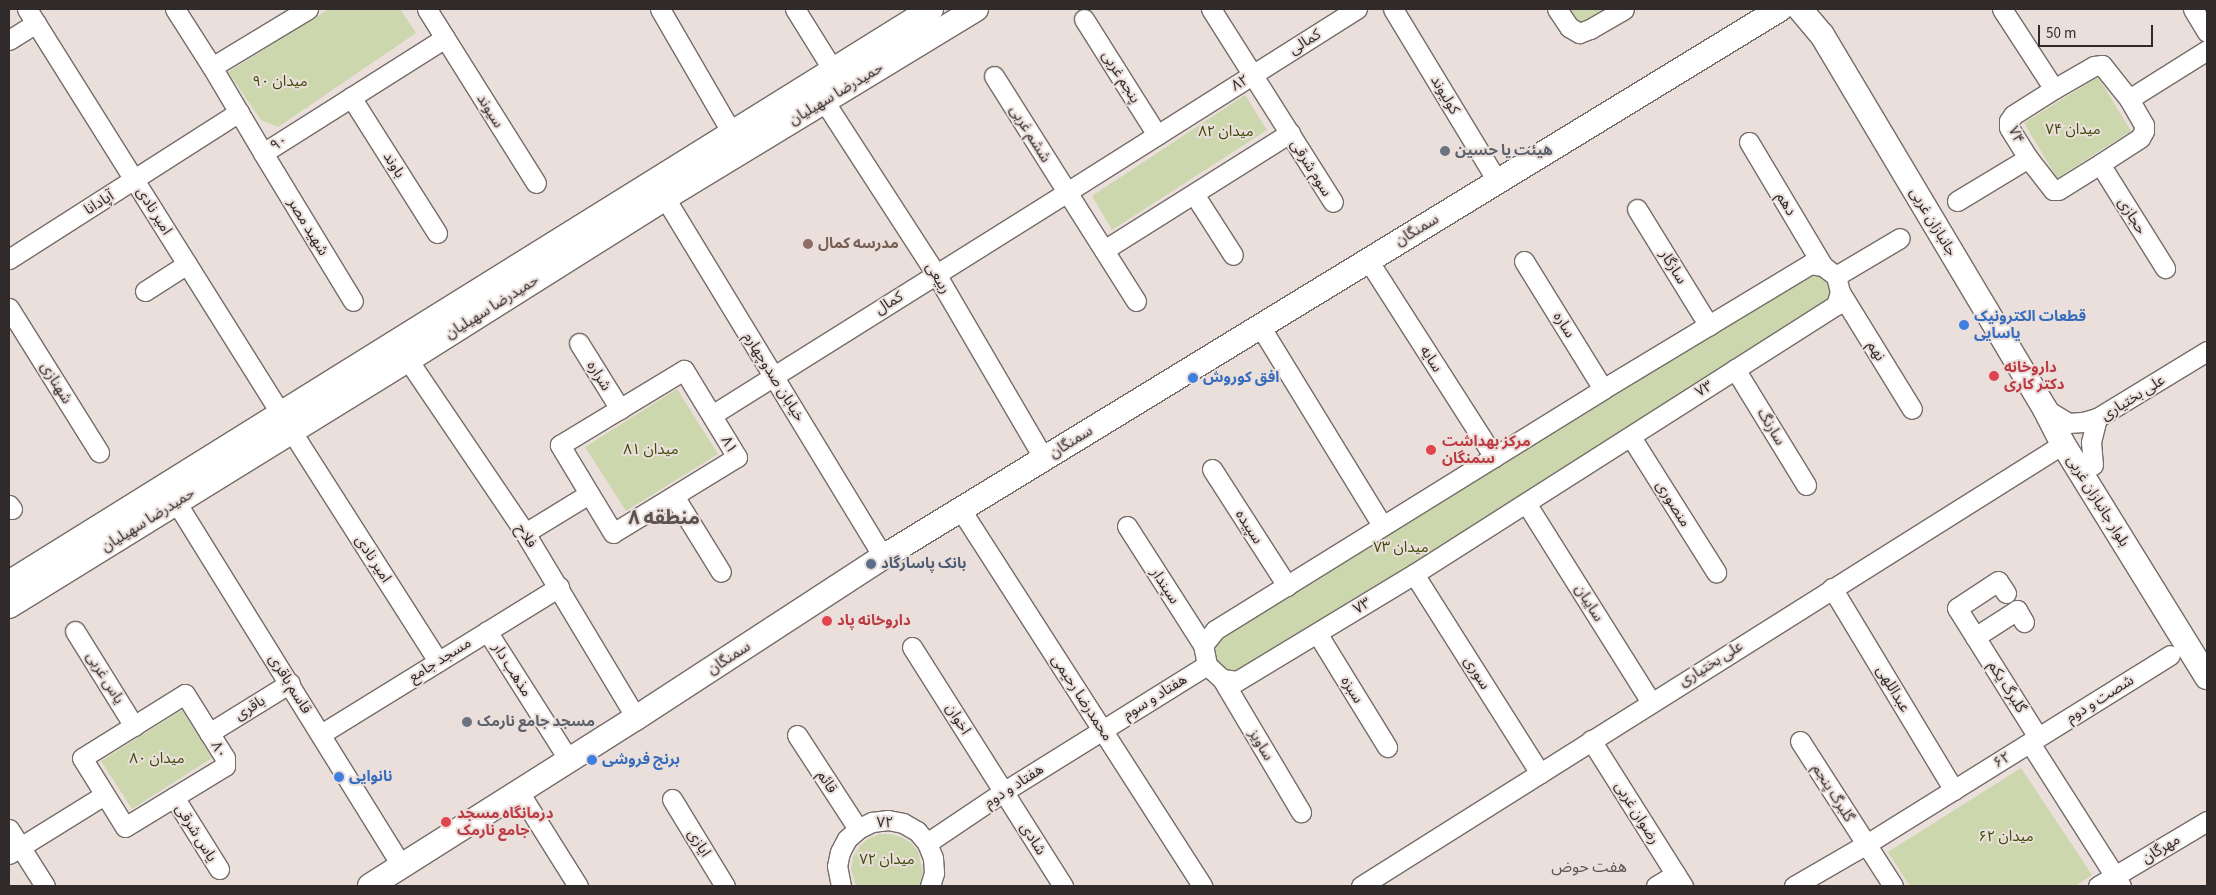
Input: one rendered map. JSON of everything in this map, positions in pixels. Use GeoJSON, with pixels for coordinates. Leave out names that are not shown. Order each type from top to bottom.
{"type":"FeatureCollection","features":[{"type":"Feature","properties":{"kind":"main road","name":"حمیدرضا سهیلیان"},"geometry":{"type":"LineString","coordinates":[[839,79],[931,9]]}},
{"type":"Feature","properties":{"kind":"main road","name":"حمیدرضا سهیلیان"},"geometry":{"type":"LineString","coordinates":[[9,584],[171,494],[839,79],[976,9]]}},
{"type":"Feature","properties":{"kind":"main road","name":"سمنگان"},"geometry":{"type":"LineString","coordinates":[[370,886],[636,718],[883,557],[1780,9]]}},
{"type":"Feature","properties":{"kind":"main road","name":"جانبازان غربی"},"geometry":{"type":"LineString","coordinates":[[1800,9],[1822,35],[2045,409],[2063,444]]}},
{"type":"Feature","properties":{"kind":"main road","name":"جانبازان غربی"},"geometry":{"type":"LineString","coordinates":[[1812,9],[1822,35]]}},
{"type":"Feature","properties":{"kind":"main road","name":"بلوار جانبازان غربی"},"geometry":{"type":"LineString","coordinates":[[2207,650],[2078,443],[2071,441],[2063,444],[2207,677]]}},
{"type":"Feature","properties":{"kind":"main road","name":"حمیدرضا سهیلیان"},"geometry":{"type":"LineString","coordinates":[[9,606],[171,494]]}},
{"type":"Feature","properties":{"kind":"street","name":"۹۰"},"geometry":{"type":"LineString","coordinates":[[175,9],[263,152],[445,38]]}},
{"type":"Feature","properties":{"kind":"street"},"geometry":{"type":"LineString","coordinates":[[212,67],[308,9]]}},
{"type":"Feature","properties":{"kind":"street"},"geometry":{"type":"LineString","coordinates":[[426,9],[445,38]]}},
{"type":"Feature","properties":{"kind":"street"},"geometry":{"type":"LineString","coordinates":[[660,9],[737,142]]}},
{"type":"Feature","properties":{"kind":"street"},"geometry":{"type":"LineString","coordinates":[[795,9],[839,79]]}},
{"type":"Feature","properties":{"kind":"street"},"geometry":{"type":"LineString","coordinates":[[1211,9],[1253,74]]}},
{"type":"Feature","properties":{"kind":"street","name":"کمالی"},"geometry":{"type":"LineString","coordinates":[[1253,74],[1357,9]]}},
{"type":"Feature","properties":{"kind":"street","name":"کولیوند"},"geometry":{"type":"LineString","coordinates":[[1392,9],[1498,181]]}},
{"type":"Feature","properties":{"kind":"street"},"geometry":{"type":"LineString","coordinates":[[1557,9],[1569,27],[1579,33],[1590,29],[1624,9]]}},
{"type":"Feature","properties":{"kind":"street"},"geometry":{"type":"LineString","coordinates":[[2002,9],[2054,89]]}},
{"type":"Feature","properties":{"kind":"street"},"geometry":{"type":"LineString","coordinates":[[2193,9],[2207,32]]}},
{"type":"Feature","properties":{"kind":"street"},"geometry":{"type":"LineString","coordinates":[[9,40],[31,16]]}},
{"type":"Feature","properties":{"kind":"street","name":"امیر نادی"},"geometry":{"type":"LineString","coordinates":[[31,16],[286,423],[438,661]]}},
{"type":"Feature","properties":{"kind":"street","name":"پنجم غربی"},"geometry":{"type":"LineString","coordinates":[[1084,19],[1157,135]]}},
{"type":"Feature","properties":{"kind":"street","name":"سیوند"},"geometry":{"type":"LineString","coordinates":[[445,38],[536,183]]}},
{"type":"Feature","properties":{"kind":"street"},"geometry":{"type":"LineString","coordinates":[[2129,99],[2207,50]]}},
{"type":"Feature","properties":{"kind":"street","name":"۷۴"},"geometry":{"type":"LineString","coordinates":[[2102,64],[2129,99],[2144,125],[2144,132],[2140,138],[2058,190],[2053,190],[2028,158],[2009,127],[2009,121],[2013,115],[2094,66],[2102,64]]}},
{"type":"Feature","properties":{"kind":"street","name":"۸۲"},"geometry":{"type":"LineString","coordinates":[[1067,192],[1253,74],[1290,133]]}},
{"type":"Feature","properties":{"kind":"street","name":"ششم غربی"},"geometry":{"type":"LineString","coordinates":[[994,76],[1067,192]]}},
{"type":"Feature","properties":{"kind":"street","name":"ربیعی"},"geometry":{"type":"LineString","coordinates":[[818,92],[936,274],[1044,459]]}},
{"type":"Feature","properties":{"kind":"street","name":"باوند"},"geometry":{"type":"LineString","coordinates":[[351,97],[437,233]]}},
{"type":"Feature","properties":{"kind":"street","name":"آپادانا"},"geometry":{"type":"LineString","coordinates":[[9,259],[239,112]]}},
{"type":"Feature","properties":{"kind":"street"},"geometry":{"type":"LineString","coordinates":[[1104,250],[1290,133]]}},
{"type":"Feature","properties":{"kind":"street","name":"سوم شرقی"},"geometry":{"type":"LineString","coordinates":[[1290,133],[1333,202]]}},
{"type":"Feature","properties":{"kind":"street","name":"دهم"},"geometry":{"type":"LineString","coordinates":[[1750,142],[1833,278]]}},
{"type":"Feature","properties":{"kind":"street","name":"شهید مصر"},"geometry":{"type":"LineString","coordinates":[[263,152],[353,301]]}},
{"type":"Feature","properties":{"kind":"street"},"geometry":{"type":"LineString","coordinates":[[1957,201],[2028,158]]}},
{"type":"Feature","properties":{"kind":"street","name":"حجازی"},"geometry":{"type":"LineString","coordinates":[[2100,164],[2165,268]]}},
{"type":"Feature","properties":{"kind":"street","name":"خیابان صدوچهارم"},"geometry":{"type":"LineString","coordinates":[[660,189],[883,557]]}},
{"type":"Feature","properties":{"kind":"street"},"geometry":{"type":"LineString","coordinates":[[1067,192],[1136,301]]}},
{"type":"Feature","properties":{"kind":"street","name":"کمال"},"geometry":{"type":"LineString","coordinates":[[712,415],[1067,192]]}},
{"type":"Feature","properties":{"kind":"street"},"geometry":{"type":"LineString","coordinates":[[1194,194],[1233,255]]}},
{"type":"Feature","properties":{"kind":"street","name":"سازگار"},"geometry":{"type":"LineString","coordinates":[[1636,209],[1708,326]]}},
{"type":"Feature","properties":{"kind":"street"},"geometry":{"type":"LineString","coordinates":[[1222,679],[1207,665],[1203,645],[1216,630],[1382,525],[1810,264],[1833,278],[1900,238]]}},
{"type":"Feature","properties":{"kind":"street","name":"سایه"},"geometry":{"type":"LineString","coordinates":[[1368,260],[1494,457]]}},
{"type":"Feature","properties":{"kind":"street","name":"ساره"},"geometry":{"type":"LineString","coordinates":[[1524,261],[1603,389]]}},
{"type":"Feature","properties":{"kind":"street"},"geometry":{"type":"LineString","coordinates":[[145,291],[187,264]]}},
{"type":"Feature","properties":{"kind":"street","name":"۷۳"},"geometry":{"type":"LineString","coordinates":[[1222,679],[1236,681],[1414,574],[1836,305],[1833,278]]}},
{"type":"Feature","properties":{"kind":"street","name":"نهم"},"geometry":{"type":"LineString","coordinates":[[1833,278],[1912,409]]}},
{"type":"Feature","properties":{"kind":"street","name":"شهنازی"},"geometry":{"type":"LineString","coordinates":[[10,312],[99,452]]}},
{"type":"Feature","properties":{"kind":"street"},"geometry":{"type":"LineString","coordinates":[[1260,326],[1382,525]]}},
{"type":"Feature","properties":{"kind":"street","name":"شراره"},"geometry":{"type":"LineString","coordinates":[[579,343],[620,409]]}},
{"type":"Feature","properties":{"kind":"street","name":"فلاح"},"geometry":{"type":"LineString","coordinates":[[402,351],[559,586],[636,718]]}},
{"type":"Feature","properties":{"kind":"street","name":"علی بختیاری"},"geometry":{"type":"LineString","coordinates":[[2093,465],[2091,442],[2097,418],[2207,351]]}},
{"type":"Feature","properties":{"kind":"street","name":"۸۱"},"geometry":{"type":"LineString","coordinates":[[684,370],[712,415],[737,458],[614,533],[560,445],[684,370]]}},
{"type":"Feature","properties":{"kind":"street","name":"سارنگ"},"geometry":{"type":"LineString","coordinates":[[1735,370],[1806,485]]}},
{"type":"Feature","properties":{"kind":"street","name":"جانبازان غربی"},"geometry":{"type":"LineString","coordinates":[[2045,409],[2068,423],[2083,422],[2097,418]]}},
{"type":"Feature","properties":{"kind":"street","name":"منصوری"},"geometry":{"type":"LineString","coordinates":[[1631,436],[1716,572]]}},
{"type":"Feature","properties":{"kind":"street","name":"علی بختیاری"},"geometry":{"type":"LineString","coordinates":[[1361,886],[2063,444]]}},
{"type":"Feature","properties":{"kind":"street","name":"سپیده"},"geometry":{"type":"LineString","coordinates":[[1212,469],[1287,586]]}},
{"type":"Feature","properties":{"kind":"street","name":"قاسم باقری"},"geometry":{"type":"LineString","coordinates":[[171,494],[402,866]]}},
{"type":"Feature","properties":{"kind":"street"},"geometry":{"type":"LineString","coordinates":[[525,533],[590,494]]}},
{"type":"Feature","properties":{"kind":"street"},"geometry":{"type":"LineString","coordinates":[[674,496],[721,572]]}},
{"type":"Feature","properties":{"kind":"street","name":"سایبان"},"geometry":{"type":"LineString","coordinates":[[1526,503],[1651,702]]}},
{"type":"Feature","properties":{"kind":"street","name":"محمدرضا رحیمی"},"geometry":{"type":"LineString","coordinates":[[961,510],[1202,886]]}},
{"type":"Feature","properties":{"kind":"street","name":"سپندار"},"geometry":{"type":"LineString","coordinates":[[1127,526],[1203,645]]}},
{"type":"Feature","properties":{"kind":"street","name":"سوری"},"geometry":{"type":"LineString","coordinates":[[1414,574],[1540,773]]}},
{"type":"Feature","properties":{"kind":"street","name":"گلبرگ یکم"},"geometry":{"type":"LineString","coordinates":[[2006,593],[1998,581],[1957,608],[2034,740]]}},
{"type":"Feature","properties":{"kind":"street","name":"مسجد جامع"},"geometry":{"type":"LineString","coordinates":[[321,734],[559,586]]}},
{"type":"Feature","properties":{"kind":"street","name":"عبداللهی"},"geometry":{"type":"LineString","coordinates":[[1832,588],[1954,790]]}},
{"type":"Feature","properties":{"kind":"street"},"geometry":{"type":"LineString","coordinates":[[1975,637],[2017,610],[2024,622]]}},
{"type":"Feature","properties":{"kind":"street","name":"یاس غربی"},"geometry":{"type":"LineString","coordinates":[[75,631],[134,726]]}},
{"type":"Feature","properties":{"kind":"street","name":"مذهب دار"},"geometry":{"type":"LineString","coordinates":[[487,631],[569,760]]}},
{"type":"Feature","properties":{"kind":"street","name":"سبزه"},"geometry":{"type":"LineString","coordinates":[[1317,633],[1388,747]]}},
{"type":"Feature","properties":{"kind":"street","name":"اخوان"},"geometry":{"type":"LineString","coordinates":[[912,646],[1003,792]]}},
{"type":"Feature","properties":{"kind":"street","name":"شصت و دوم"},"geometry":{"type":"LineString","coordinates":[[2034,740],[2170,655]]}},
{"type":"Feature","properties":{"kind":"street","name":"هفتاد و سوم"},"geometry":{"type":"LineString","coordinates":[[1103,730],[1207,665]]}},
{"type":"Feature","properties":{"kind":"street","name":"ساویز"},"geometry":{"type":"LineString","coordinates":[[1222,679],[1300,812]]}},
{"type":"Feature","properties":{"kind":"street","name":"باقری"},"geometry":{"type":"LineString","coordinates":[[210,733],[290,683]]}},
{"type":"Feature","properties":{"kind":"street","name":"۸۰"},"geometry":{"type":"LineString","coordinates":[[185,694],[210,733],[225,758],[225,766],[125,827],[82,758],[185,694]]}},
{"type":"Feature","properties":{"kind":"street","name":"هفتاد و دوم"},"geometry":{"type":"LineString","coordinates":[[927,844],[1003,792],[1103,730]]}},
{"type":"Feature","properties":{"kind":"street","name":"قائم"},"geometry":{"type":"LineString","coordinates":[[797,735],[858,829]]}},
{"type":"Feature","properties":{"kind":"street","name":"رضوان غربی"},"geometry":{"type":"LineString","coordinates":[[1591,740],[1679,880]]}},
{"type":"Feature","properties":{"kind":"street"},"geometry":{"type":"LineString","coordinates":[[2034,740],[2118,881],[2098,886]]}},
{"type":"Feature","properties":{"kind":"street","name":"۶۲"},"geometry":{"type":"LineString","coordinates":[[1866,845],[2034,740]]}},
{"type":"Feature","properties":{"kind":"street","name":"گلبرگ پنجم"},"geometry":{"type":"LineString","coordinates":[[1800,741],[1866,845]]}},
{"type":"Feature","properties":{"kind":"street"},"geometry":{"type":"LineString","coordinates":[[519,792],[578,886]]}},
{"type":"Feature","properties":{"kind":"street","name":"شادی"},"geometry":{"type":"LineString","coordinates":[[1003,792],[1063,886]]}},
{"type":"Feature","properties":{"kind":"street"},"geometry":{"type":"LineString","coordinates":[[14,850],[104,794]]}},
{"type":"Feature","properties":{"kind":"street","name":"یاس شرقی"},"geometry":{"type":"LineString","coordinates":[[174,796],[219,869]]}},
{"type":"Feature","properties":{"kind":"street","name":"ایازی"},"geometry":{"type":"LineString","coordinates":[[672,799],[725,886]]}},
{"type":"Feature","properties":{"kind":"street","name":"۷۲"},"geometry":{"type":"LineString","coordinates":[[841,886],[837,866],[840,852],[847,839],[858,829],[872,822],[888,820],[903,823],[917,831],[927,844],[933,858],[934,873],[930,886]]}},
{"type":"Feature","properties":{"kind":"street","name":"مهرگان"},"geometry":{"type":"LineString","coordinates":[[2118,881],[2207,821]]}},
{"type":"Feature","properties":{"kind":"street"},"geometry":{"type":"LineString","coordinates":[[9,829],[14,850],[45,886]]}},
{"type":"Feature","properties":{"kind":"street"},"geometry":{"type":"LineString","coordinates":[[1794,886],[1866,845],[1893,886]]}},
{"type":"Feature","properties":{"kind":"street"},"geometry":{"type":"LineString","coordinates":[[1656,886],[1679,880]]}},
{"type":"Feature","properties":{"kind":"green space","name":"میدان ۹۰"},"geometry":{"type":"Polygon","coordinates":[[[329,9],[400,9],[416,33],[278,127],[261,120],[228,72],[329,9]]]}},
{"type":"Feature","properties":{"kind":"green space"},"geometry":{"type":"Polygon","coordinates":[[[1566,9],[1608,9],[1586,23],[1578,24],[1566,9]]]}},
{"type":"Feature","properties":{"kind":"green space","name":"میدان ۷۴"},"geometry":{"type":"Polygon","coordinates":[[[2098,77],[2131,131],[2057,178],[2024,123],[2098,77]]]}},
{"type":"Feature","properties":{"kind":"green space","name":"میدان ۸۲"},"geometry":{"type":"Polygon","coordinates":[[[1245,95],[1267,130],[1112,230],[1092,196],[1245,95]]]}},
{"type":"Feature","properties":{"kind":"green space","name":"میدان ۷۳"},"geometry":{"type":"Polygon","coordinates":[[[1810,264],[1840,292],[1237,681],[1207,665],[1215,630],[1810,264]]]}},
{"type":"Feature","properties":{"kind":"green space","name":"میدان ۸۱"},"geometry":{"type":"Polygon","coordinates":[[[677,389],[718,454],[626,511],[585,447],[677,389]]]}},
{"type":"Feature","properties":{"kind":"green space","name":"میدان ۸۰"},"geometry":{"type":"Polygon","coordinates":[[[182,710],[212,758],[132,809],[101,761],[182,710]]]}},
{"type":"Feature","properties":{"kind":"green space","name":"میدان ۶۲"},"geometry":{"type":"Polygon","coordinates":[[[2021,768],[2092,875],[2075,886],[1910,886],[1888,852],[2021,768]]]}},
{"type":"Feature","properties":{"kind":"green space","name":"میدان ۷۲"},"geometry":{"type":"Polygon","coordinates":[[[879,834],[901,837],[911,843],[918,851],[923,873],[919,886],[856,886],[851,869],[853,857],[860,846],[868,839],[879,834]]]}},
{"type":"Feature","properties":{"kind":"place","name":"هیئت یا حسین"},"geometry":{"type":"Point","coordinates":[1445,151]}},
{"type":"Feature","properties":{"kind":"place","name":"مدرسه کمال"},"geometry":{"type":"Point","coordinates":[808,244]}},
{"type":"Feature","properties":{"kind":"place","name":"قطعات الکترونیک یاسایی"},"geometry":{"type":"Point","coordinates":[1964,325]}},
{"type":"Feature","properties":{"kind":"place","name":"داروخانه دکتر کاری"},"geometry":{"type":"Point","coordinates":[1994,376]}},
{"type":"Feature","properties":{"kind":"place","name":"افق کوروش"},"geometry":{"type":"Point","coordinates":[1193,378]}},
{"type":"Feature","properties":{"kind":"place","name":"مرکز بهداشت سمنگان"},"geometry":{"type":"Point","coordinates":[1431,450]}},
{"type":"Feature","properties":{"kind":"place","name":"بانک پاسارگاد"},"geometry":{"type":"Point","coordinates":[871,564]}},
{"type":"Feature","properties":{"kind":"place","name":"داروخانه پاد"},"geometry":{"type":"Point","coordinates":[827,621]}},
{"type":"Feature","properties":{"kind":"place","name":"مسجد جامع نارمک"},"geometry":{"type":"Point","coordinates":[467,722]}},
{"type":"Feature","properties":{"kind":"place","name":"برنج فروشی"},"geometry":{"type":"Point","coordinates":[592,760]}},
{"type":"Feature","properties":{"kind":"place","name":"نانوایی"},"geometry":{"type":"Point","coordinates":[339,777]}},
{"type":"Feature","properties":{"kind":"place","name":"درمانگاه مسجد جامع نارمک"},"geometry":{"type":"Point","coordinates":[446,822]}},
{"type":"Feature","properties":{"kind":"district","name":"منطقه ۸"},"geometry":{"type":"Point","coordinates":[664,518]}},
{"type":"Feature","properties":{"kind":"district","name":"هفت حوض"},"geometry":{"type":"Point","coordinates":[1589,867]}}]}
